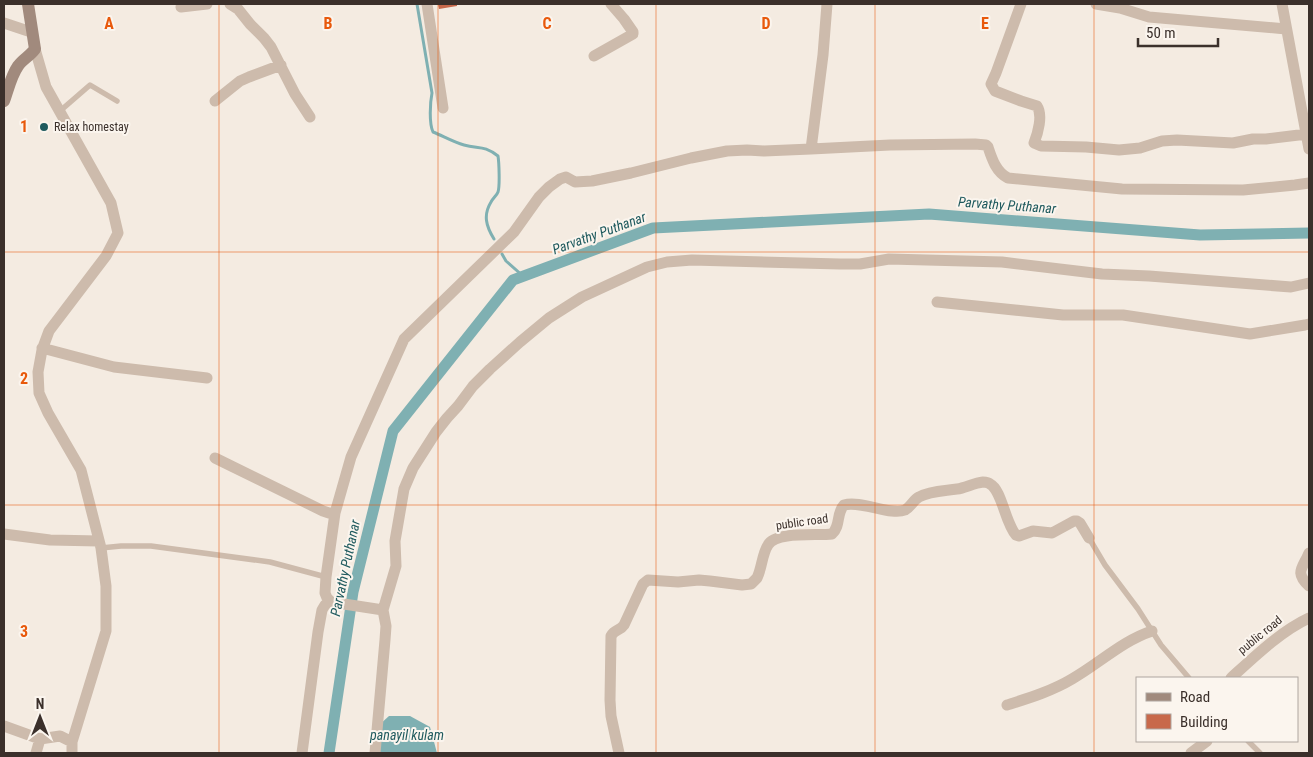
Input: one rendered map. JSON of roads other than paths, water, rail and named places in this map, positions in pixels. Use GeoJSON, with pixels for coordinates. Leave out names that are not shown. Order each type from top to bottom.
{"type":"FeatureCollection","features":[{"type":"Feature","properties":{"kind":"main road"},"geometry":{"type":"LineString","coordinates":[[4,102],[16,68],[35,49],[28,4]]}},
{"type":"Feature","properties":{"kind":"street"},"geometry":{"type":"LineString","coordinates":[[181,7],[207,4]]}},
{"type":"Feature","properties":{"kind":"street"},"geometry":{"type":"LineString","coordinates":[[230,4],[238,9],[274,51],[291,86],[310,117]]}},
{"type":"Feature","properties":{"kind":"street"},"geometry":{"type":"LineString","coordinates":[[427,4],[442,108]]}},
{"type":"Feature","properties":{"kind":"street"},"geometry":{"type":"LineString","coordinates":[[594,56],[633,34],[624,19],[611,4]]}},
{"type":"Feature","properties":{"kind":"street"},"geometry":{"type":"LineString","coordinates":[[811,149],[824,46],[827,4]]}},
{"type":"Feature","properties":{"kind":"street"},"geometry":{"type":"LineString","coordinates":[[1022,4],[991,84],[995,91],[1039,108],[1040,112],[1034,143],[1036,144],[1041,146],[1119,150],[1140,148],[1162,141],[1233,143],[1253,138],[1266,139],[1307,134]]}},
{"type":"Feature","properties":{"kind":"street"},"geometry":{"type":"LineString","coordinates":[[1096,4],[1120,8],[1150,17],[1286,29]]}},
{"type":"Feature","properties":{"kind":"street"},"geometry":{"type":"LineString","coordinates":[[1282,4],[1309,149]]}},
{"type":"Feature","properties":{"kind":"street"},"geometry":{"type":"LineString","coordinates":[[4,23],[32,32]]}},
{"type":"Feature","properties":{"kind":"street"},"geometry":{"type":"LineString","coordinates":[[4,726],[40,739],[60,736],[72,748],[106,631],[106,586],[100,545],[81,470],[48,413],[40,393],[38,372],[42,348],[49,331],[106,256],[118,232],[112,203],[46,87],[35,49]]}},
{"type":"Feature","properties":{"kind":"street"},"geometry":{"type":"LineString","coordinates":[[215,102],[240,81],[281,65]]}},
{"type":"Feature","properties":{"kind":"street"},"geometry":{"type":"LineString","coordinates":[[331,602],[325,593],[335,512],[351,457],[404,340],[514,232],[539,197],[563,177],[575,182],[592,181],[727,151],[811,149],[890,144],[986,144],[996,168],[1008,178],[1122,189],[1243,190],[1309,183]]}},
{"type":"Feature","properties":{"kind":"street"},"geometry":{"type":"LineString","coordinates":[[375,753],[386,626],[379,609],[396,566],[395,541],[404,489],[413,468],[436,432],[473,386],[549,318],[582,297],[647,267],[667,262],[692,260],[860,264],[889,259],[956,260],[1002,262],[1102,274],[1291,287],[1309,283]]}},
{"type":"Feature","properties":{"kind":"street"},"geometry":{"type":"LineString","coordinates":[[937,302],[1063,315],[1123,315],[1250,334],[1309,324]]}},
{"type":"Feature","properties":{"kind":"street"},"geometry":{"type":"LineString","coordinates":[[42,348],[114,367],[207,378]]}},
{"type":"Feature","properties":{"kind":"street"},"geometry":{"type":"LineString","coordinates":[[215,458],[323,511],[335,512]]}},
{"type":"Feature","properties":{"kind":"street","name":"public road"},"geometry":{"type":"LineString","coordinates":[[619,753],[611,716],[609,665],[611,636],[613,632],[624,626],[643,584],[648,580],[678,582],[699,580],[741,585],[753,583],[757,578],[767,546],[774,538],[832,534],[836,529],[840,510],[844,505],[854,504],[901,511],[908,508],[920,496],[982,482],[991,484],[996,489],[1007,520],[1016,535],[1019,536],[1033,531],[1052,533],[1077,521],[1089,538]]}},
{"type":"Feature","properties":{"kind":"street"},"geometry":{"type":"LineString","coordinates":[[4,534],[100,545]]}},
{"type":"Feature","properties":{"kind":"street"},"geometry":{"type":"LineString","coordinates":[[1309,553],[1302,564],[1300,572],[1302,579],[1309,586]]}},
{"type":"Feature","properties":{"kind":"street"},"geometry":{"type":"LineString","coordinates":[[302,753],[322,610],[325,605],[331,602],[379,609]]}},
{"type":"Feature","properties":{"kind":"street","name":"public road"},"geometry":{"type":"LineString","coordinates":[[1232,677],[1294,625],[1309,618]]}},
{"type":"Feature","properties":{"kind":"street"},"geometry":{"type":"LineString","coordinates":[[1007,704],[1041,694],[1061,685],[1134,638],[1152,631]]}},
{"type":"Feature","properties":{"kind":"street"},"geometry":{"type":"LineString","coordinates":[[36,753],[40,739]]}},
{"type":"Feature","properties":{"kind":"street"},"geometry":{"type":"LineString","coordinates":[[1191,753],[1206,742]]}},
{"type":"Feature","properties":{"kind":"lane"},"geometry":{"type":"LineString","coordinates":[[60,112],[90,85],[117,101]]}},
{"type":"Feature","properties":{"kind":"lane"},"geometry":{"type":"LineString","coordinates":[[1089,538],[1105,565],[1166,651],[1188,677]]}},
{"type":"Feature","properties":{"kind":"lane"},"geometry":{"type":"LineString","coordinates":[[100,545],[151,546],[270,562],[326,577]]}},
{"type":"Feature","properties":{"kind":"lane"},"geometry":{"type":"LineString","coordinates":[[1249,742],[1260,753]]}},
{"type":"Feature","properties":{"kind":"water","name":"panayil kulam"},"geometry":{"type":"Polygon","coordinates":[[[389,716],[410,716],[430,727],[437,753],[377,753],[378,726],[389,716]]]}},
{"type":"Feature","properties":{"kind":"waterway"},"geometry":{"type":"LineString","coordinates":[[417,4],[432,93],[430,113],[433,132],[460,144],[485,149],[498,156],[499,189],[486,216],[487,225],[494,239]]}},
{"type":"Feature","properties":{"kind":"waterway","name":"Parvathy Puthanar"},"geometry":{"type":"LineString","coordinates":[[329,753],[353,592],[393,431],[513,280],[653,228],[929,214],[1200,235],[1309,233]]}},
{"type":"Feature","properties":{"kind":"waterway"},"geometry":{"type":"LineString","coordinates":[[502,254],[506,261],[523,276]]}},
{"type":"Feature","properties":{"kind":"place","name":"Relax homestay"},"geometry":{"type":"Point","coordinates":[44,127]}}]}
